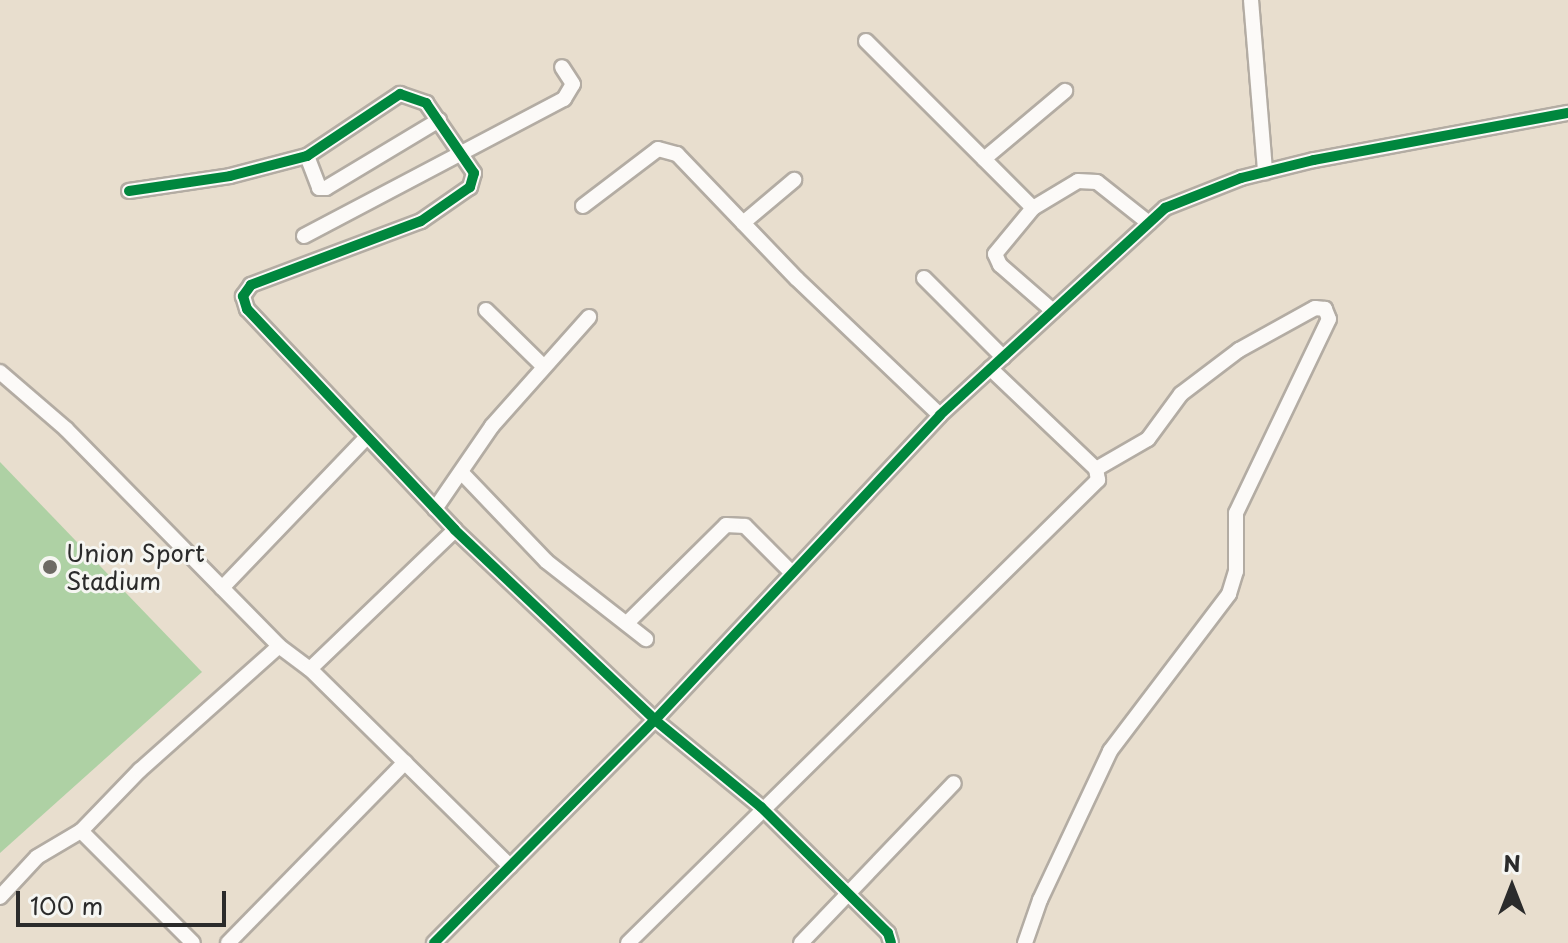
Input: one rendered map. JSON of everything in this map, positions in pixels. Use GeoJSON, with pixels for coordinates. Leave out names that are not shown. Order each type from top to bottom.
{"type":"FeatureCollection","features":[{"type":"Feature","properties":{"kind":"street"},"geometry":{"type":"LineString","coordinates":[[1251,0],[1265,172]]}},
{"type":"Feature","properties":{"kind":"street"},"geometry":{"type":"LineString","coordinates":[[866,41],[1033,208]]}},
{"type":"Feature","properties":{"kind":"street"},"geometry":{"type":"LineString","coordinates":[[304,236],[464,156],[572,92],[562,67]]}},
{"type":"Feature","properties":{"kind":"street"},"geometry":{"type":"LineString","coordinates":[[984,159],[1065,91]]}},
{"type":"Feature","properties":{"kind":"street"},"geometry":{"type":"LineString","coordinates":[[129,191],[230,176],[307,156],[400,94],[426,103],[474,173],[470,187],[421,221],[264,279],[243,296],[247,309],[365,439],[455,530],[655,720],[761,807],[888,933],[891,943]]}},
{"type":"Feature","properties":{"kind":"street"},"geometry":{"type":"LineString","coordinates":[[434,943],[655,720],[940,415],[1165,208],[1265,172],[1568,113]]}},
{"type":"Feature","properties":{"kind":"street"},"geometry":{"type":"LineString","coordinates":[[307,156],[319,188],[326,188],[439,120]]}},
{"type":"Feature","properties":{"kind":"street"},"geometry":{"type":"LineString","coordinates":[[583,206],[658,149],[677,154],[743,223],[940,415]]}},
{"type":"Feature","properties":{"kind":"street"},"geometry":{"type":"LineString","coordinates":[[743,223],[794,180]]}},
{"type":"Feature","properties":{"kind":"street"},"geometry":{"type":"LineString","coordinates":[[1053,311],[1000,265],[995,254],[1033,208],[1078,181],[1097,182],[1149,223]]}},
{"type":"Feature","properties":{"kind":"street"},"geometry":{"type":"LineString","coordinates":[[924,278],[1003,357]]}},
{"type":"Feature","properties":{"kind":"street"},"geometry":{"type":"LineString","coordinates":[[1025,943],[1040,900],[1110,751],[1229,594],[1236,571],[1236,513],[1329,319],[1325,309],[1315,308],[1239,350],[1181,394],[1148,439],[1096,469]]}},
{"type":"Feature","properties":{"kind":"street"},"geometry":{"type":"LineString","coordinates":[[486,310],[543,366]]}},
{"type":"Feature","properties":{"kind":"street"},"geometry":{"type":"LineString","coordinates":[[435,509],[492,426],[589,317]]}},
{"type":"Feature","properties":{"kind":"street"},"geometry":{"type":"LineString","coordinates":[[628,943],[761,807],[1098,480],[1096,469],[990,368]]}},
{"type":"Feature","properties":{"kind":"street"},"geometry":{"type":"LineString","coordinates":[[0,372],[66,429],[279,646],[310,669],[510,866]]}},
{"type":"Feature","properties":{"kind":"street"},"geometry":{"type":"LineString","coordinates":[[222,588],[365,439]]}},
{"type":"Feature","properties":{"kind":"street"},"geometry":{"type":"LineString","coordinates":[[462,473],[546,561],[646,639]]}},
{"type":"Feature","properties":{"kind":"street"},"geometry":{"type":"LineString","coordinates":[[627,623],[726,525],[745,526],[792,573]]}},
{"type":"Feature","properties":{"kind":"street"},"geometry":{"type":"LineString","coordinates":[[310,669],[455,530]]}},
{"type":"Feature","properties":{"kind":"street"},"geometry":{"type":"LineString","coordinates":[[0,897],[37,857],[81,831],[140,770],[279,646]]}},
{"type":"Feature","properties":{"kind":"street"},"geometry":{"type":"LineString","coordinates":[[228,943],[405,762]]}},
{"type":"Feature","properties":{"kind":"street"},"geometry":{"type":"LineString","coordinates":[[801,943],[954,783]]}},
{"type":"Feature","properties":{"kind":"street"},"geometry":{"type":"LineString","coordinates":[[81,831],[193,943]]}},
{"type":"Feature","properties":{"kind":"green space","name":"Union Sport Stadium"},"geometry":{"type":"Polygon","coordinates":[[[0,462],[202,672],[0,853],[0,462]]]}},
{"type":"Feature","properties":{"kind":"cycle path"},"geometry":{"type":"LineString","coordinates":[[129,191],[230,176],[307,156],[400,94],[426,103],[474,173],[470,187],[421,221],[251,285],[243,296],[247,309],[455,530],[655,720],[761,807],[888,933],[891,943]]}},
{"type":"Feature","properties":{"kind":"cycle path"},"geometry":{"type":"LineString","coordinates":[[434,943],[655,720],[940,415],[1165,208],[1241,178],[1314,160],[1568,113]]}},
{"type":"Feature","properties":{"kind":"place","name":"Union Sport Stadium"},"geometry":{"type":"Point","coordinates":[50,567]}}]}
